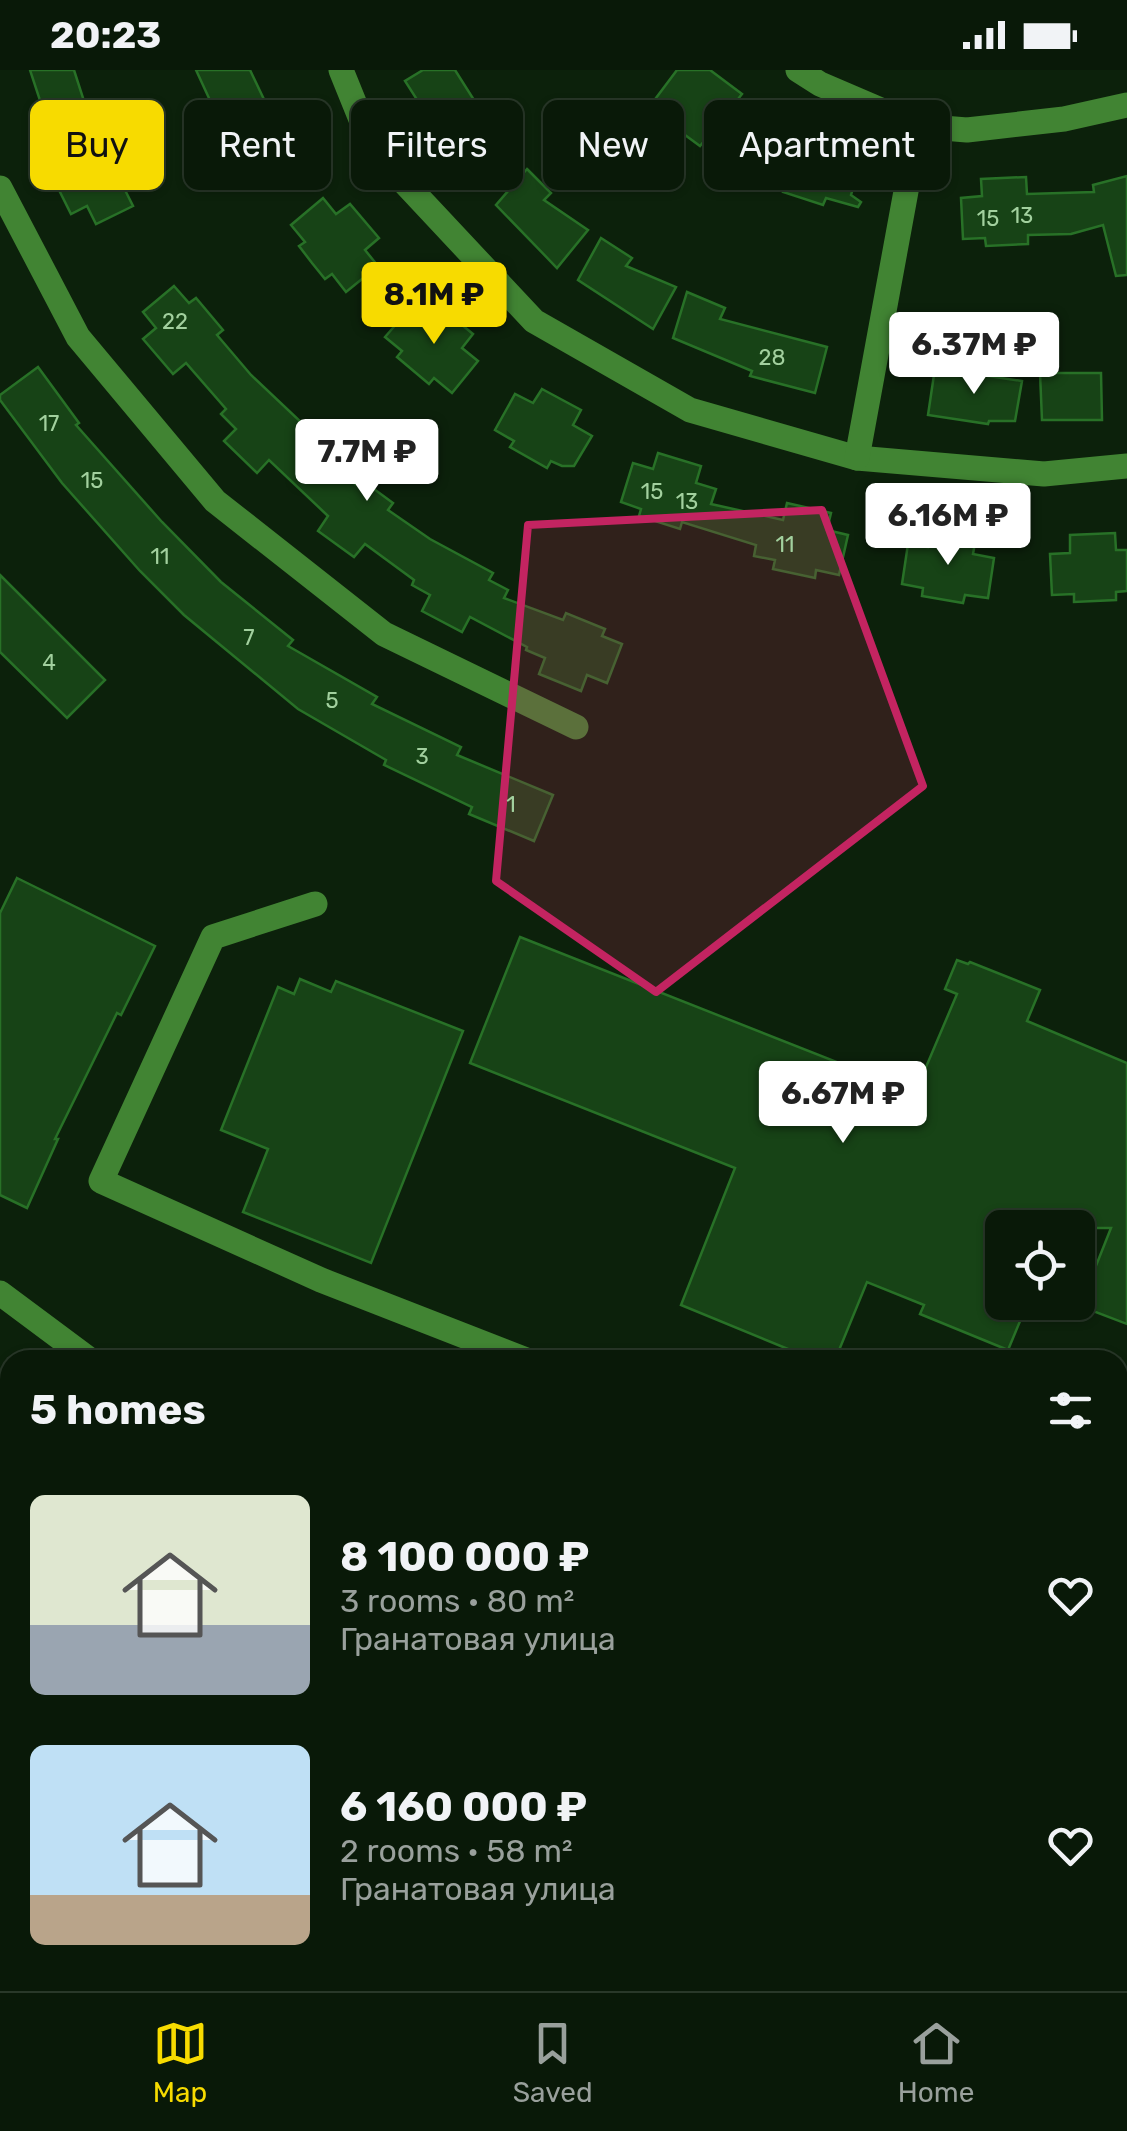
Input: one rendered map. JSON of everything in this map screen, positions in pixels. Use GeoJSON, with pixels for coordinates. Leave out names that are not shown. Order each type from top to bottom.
{"type":"FeatureCollection","features":[{"type":"Feature","properties":{"kind":"street"},"geometry":{"type":"LineString","coordinates":[[341,70],[373,149],[534,320],[690,410],[857,458],[1044,474],[1127,466]]}},
{"type":"Feature","properties":{"kind":"street"},"geometry":{"type":"LineString","coordinates":[[798,70],[857,100]]}},
{"type":"Feature","properties":{"kind":"street"},"geometry":{"type":"LineString","coordinates":[[950,129],[1064,119],[1127,105]]}},
{"type":"Feature","properties":{"kind":"street"},"geometry":{"type":"LineString","coordinates":[[0,188],[78,337],[215,501],[384,634],[576,727]]}},
{"type":"Feature","properties":{"kind":"street"},"geometry":{"type":"LineString","coordinates":[[857,458],[906,190]]}},
{"type":"Feature","properties":{"kind":"street"},"geometry":{"type":"LineString","coordinates":[[315,904],[213,937],[101,1181],[321,1280],[500,1350]]}},
{"type":"Feature","properties":{"kind":"street"},"geometry":{"type":"LineString","coordinates":[[0,1293],[77,1350]]}},
{"type":"Feature","properties":{"kind":"highlighted area"},"geometry":{"type":"Polygon","coordinates":[[[822,510],[923,786],[656,992],[496,881],[528,525],[822,510]]]}},
{"type":"Feature","properties":{"kind":"building"},"geometry":{"type":"Polygon","coordinates":[[[30,70],[74,70],[84,100],[40,100],[30,70]]]}},
{"type":"Feature","properties":{"kind":"building"},"geometry":{"type":"Polygon","coordinates":[[[196,70],[250,70],[264,100],[210,100],[196,70]]]}},
{"type":"Feature","properties":{"kind":"building"},"geometry":{"type":"Polygon","coordinates":[[[423,70],[455,70],[474,100],[417,100],[405,81],[423,70]]]}},
{"type":"Feature","properties":{"kind":"building"},"geometry":{"type":"Polygon","coordinates":[[[677,70],[710,70],[742,94],[737,100],[704,100],[704,141],[700,146],[684,134],[684,100],[654,100],[677,70]]]}},
{"type":"Feature","properties":{"kind":"building"},"geometry":{"type":"Polygon","coordinates":[[[527,169],[543,185],[543,190],[551,193],[544,200],[588,230],[557,268],[496,205],[509,190],[523,190],[523,174],[527,169]]]}},
{"type":"Feature","properties":{"kind":"building"},"geometry":{"type":"Polygon","coordinates":[[[1127,176],[1127,275],[1116,276],[1103,225],[1071,234],[1028,235],[1028,244],[986,246],[985,238],[963,239],[961,198],[982,196],[981,179],[1026,177],[1027,194],[1094,192],[1093,185],[1127,176]]]}},
{"type":"Feature","properties":{"kind":"building"},"geometry":{"type":"Polygon","coordinates":[[[59,190],[125,190],[133,206],[96,224],[87,206],[71,214],[59,190]]]}},
{"type":"Feature","properties":{"kind":"building"},"geometry":{"type":"Polygon","coordinates":[[[852,190],[851,195],[861,202],[858,207],[826,198],[823,205],[783,192],[852,190]]]}},
{"type":"Feature","properties":{"kind":"building"},"geometry":{"type":"Polygon","coordinates":[[[323,198],[336,214],[350,204],[379,238],[365,250],[378,266],[346,292],[332,274],[325,279],[299,246],[305,242],[291,225],[323,198]]]}},
{"type":"Feature","properties":{"kind":"building"},"geometry":{"type":"Polygon","coordinates":[[[601,238],[632,258],[626,266],[676,287],[653,329],[578,280],[601,238]]]}},
{"type":"Feature","properties":{"kind":"building"},"geometry":{"type":"Polygon","coordinates":[[[174,286],[189,303],[196,298],[223,330],[217,335],[251,375],[303,424],[297,430],[355,484],[359,478],[393,503],[388,510],[430,539],[493,573],[489,580],[508,590],[504,598],[563,620],[566,613],[605,629],[602,636],[622,644],[607,683],[587,675],[581,691],[539,674],[545,658],[470,617],[462,632],[422,611],[430,595],[412,585],[414,580],[365,544],[354,557],[318,531],[328,516],[269,460],[257,473],[224,441],[236,429],[221,414],[226,409],[186,363],[173,374],[143,339],[156,328],[143,312],[174,286]]]}},
{"type":"Feature","properties":{"kind":"building"},"geometry":{"type":"Polygon","coordinates":[[[687,292],[725,308],[720,319],[827,347],[815,393],[750,376],[752,371],[673,338],[687,292]]]}},
{"type":"Feature","properties":{"kind":"building"},"geometry":{"type":"Polygon","coordinates":[[[412,306],[428,319],[439,306],[473,334],[462,348],[478,361],[452,393],[434,378],[429,384],[397,357],[402,351],[385,337],[412,306]]]}},
{"type":"Feature","properties":{"kind":"building"},"geometry":{"type":"Polygon","coordinates":[[[38,367],[79,423],[76,425],[162,522],[221,582],[293,640],[288,646],[377,697],[372,704],[461,747],[457,755],[553,795],[534,841],[469,814],[472,807],[384,765],[386,760],[298,709],[184,615],[62,483],[0,400],[0,395],[38,367]]]}},
{"type":"Feature","properties":{"kind":"building"},"geometry":{"type":"Polygon","coordinates":[[[935,368],[1022,381],[1015,421],[988,424],[928,415],[935,368]]]}},
{"type":"Feature","properties":{"kind":"building"},"geometry":{"type":"Polygon","coordinates":[[[1040,373],[1101,373],[1102,420],[1042,420],[1040,373]]]}},
{"type":"Feature","properties":{"kind":"building"},"geometry":{"type":"Polygon","coordinates":[[[542,389],[581,410],[573,425],[592,436],[574,466],[551,461],[547,468],[510,447],[514,441],[495,430],[515,394],[533,403],[542,389]]]}},
{"type":"Feature","properties":{"kind":"building"},"geometry":{"type":"Polygon","coordinates":[[[658,453],[701,466],[696,483],[716,489],[711,504],[783,520],[787,503],[831,513],[827,530],[848,535],[839,575],[816,570],[815,578],[773,569],[775,560],[754,556],[756,545],[682,522],[680,529],[639,516],[641,509],[621,502],[633,463],[653,469],[658,453]]]}},
{"type":"Feature","properties":{"kind":"building"},"geometry":{"type":"Polygon","coordinates":[[[931,530],[976,537],[973,554],[994,558],[988,598],[965,595],[963,603],[922,596],[923,588],[902,584],[908,544],[928,547],[931,530]]]}},
{"type":"Feature","properties":{"kind":"building"},"geometry":{"type":"Polygon","coordinates":[[[1115,533],[1116,550],[1127,550],[1127,591],[1116,592],[1116,600],[1074,602],[1074,594],[1052,595],[1050,554],[1070,553],[1070,535],[1115,533]]]}},
{"type":"Feature","properties":{"kind":"building"},"geometry":{"type":"Polygon","coordinates":[[[0,575],[105,680],[67,718],[0,652],[0,575]]]}},
{"type":"Feature","properties":{"kind":"building"},"geometry":{"type":"Polygon","coordinates":[[[17,878],[155,946],[55,1139],[27,1208],[0,1195],[0,913],[17,878]]]}},
{"type":"Feature","properties":{"kind":"building"},"geometry":{"type":"Polygon","coordinates":[[[520,937],[915,1093],[957,994],[945,989],[957,960],[1040,990],[1027,1021],[1127,1063],[1127,1324],[1095,1312],[1095,1268],[1111,1228],[1095,1228],[1095,1210],[985,1210],[985,1320],[1020,1320],[1008,1350],[920,1314],[924,1305],[867,1282],[839,1350],[788,1350],[681,1305],[735,1168],[470,1063],[520,937]]]}},
{"type":"Feature","properties":{"kind":"building"},"geometry":{"type":"Polygon","coordinates":[[[300,979],[331,992],[336,981],[463,1031],[371,1263],[243,1212],[268,1149],[221,1130],[278,987],[294,994],[300,979]]]}}]}
